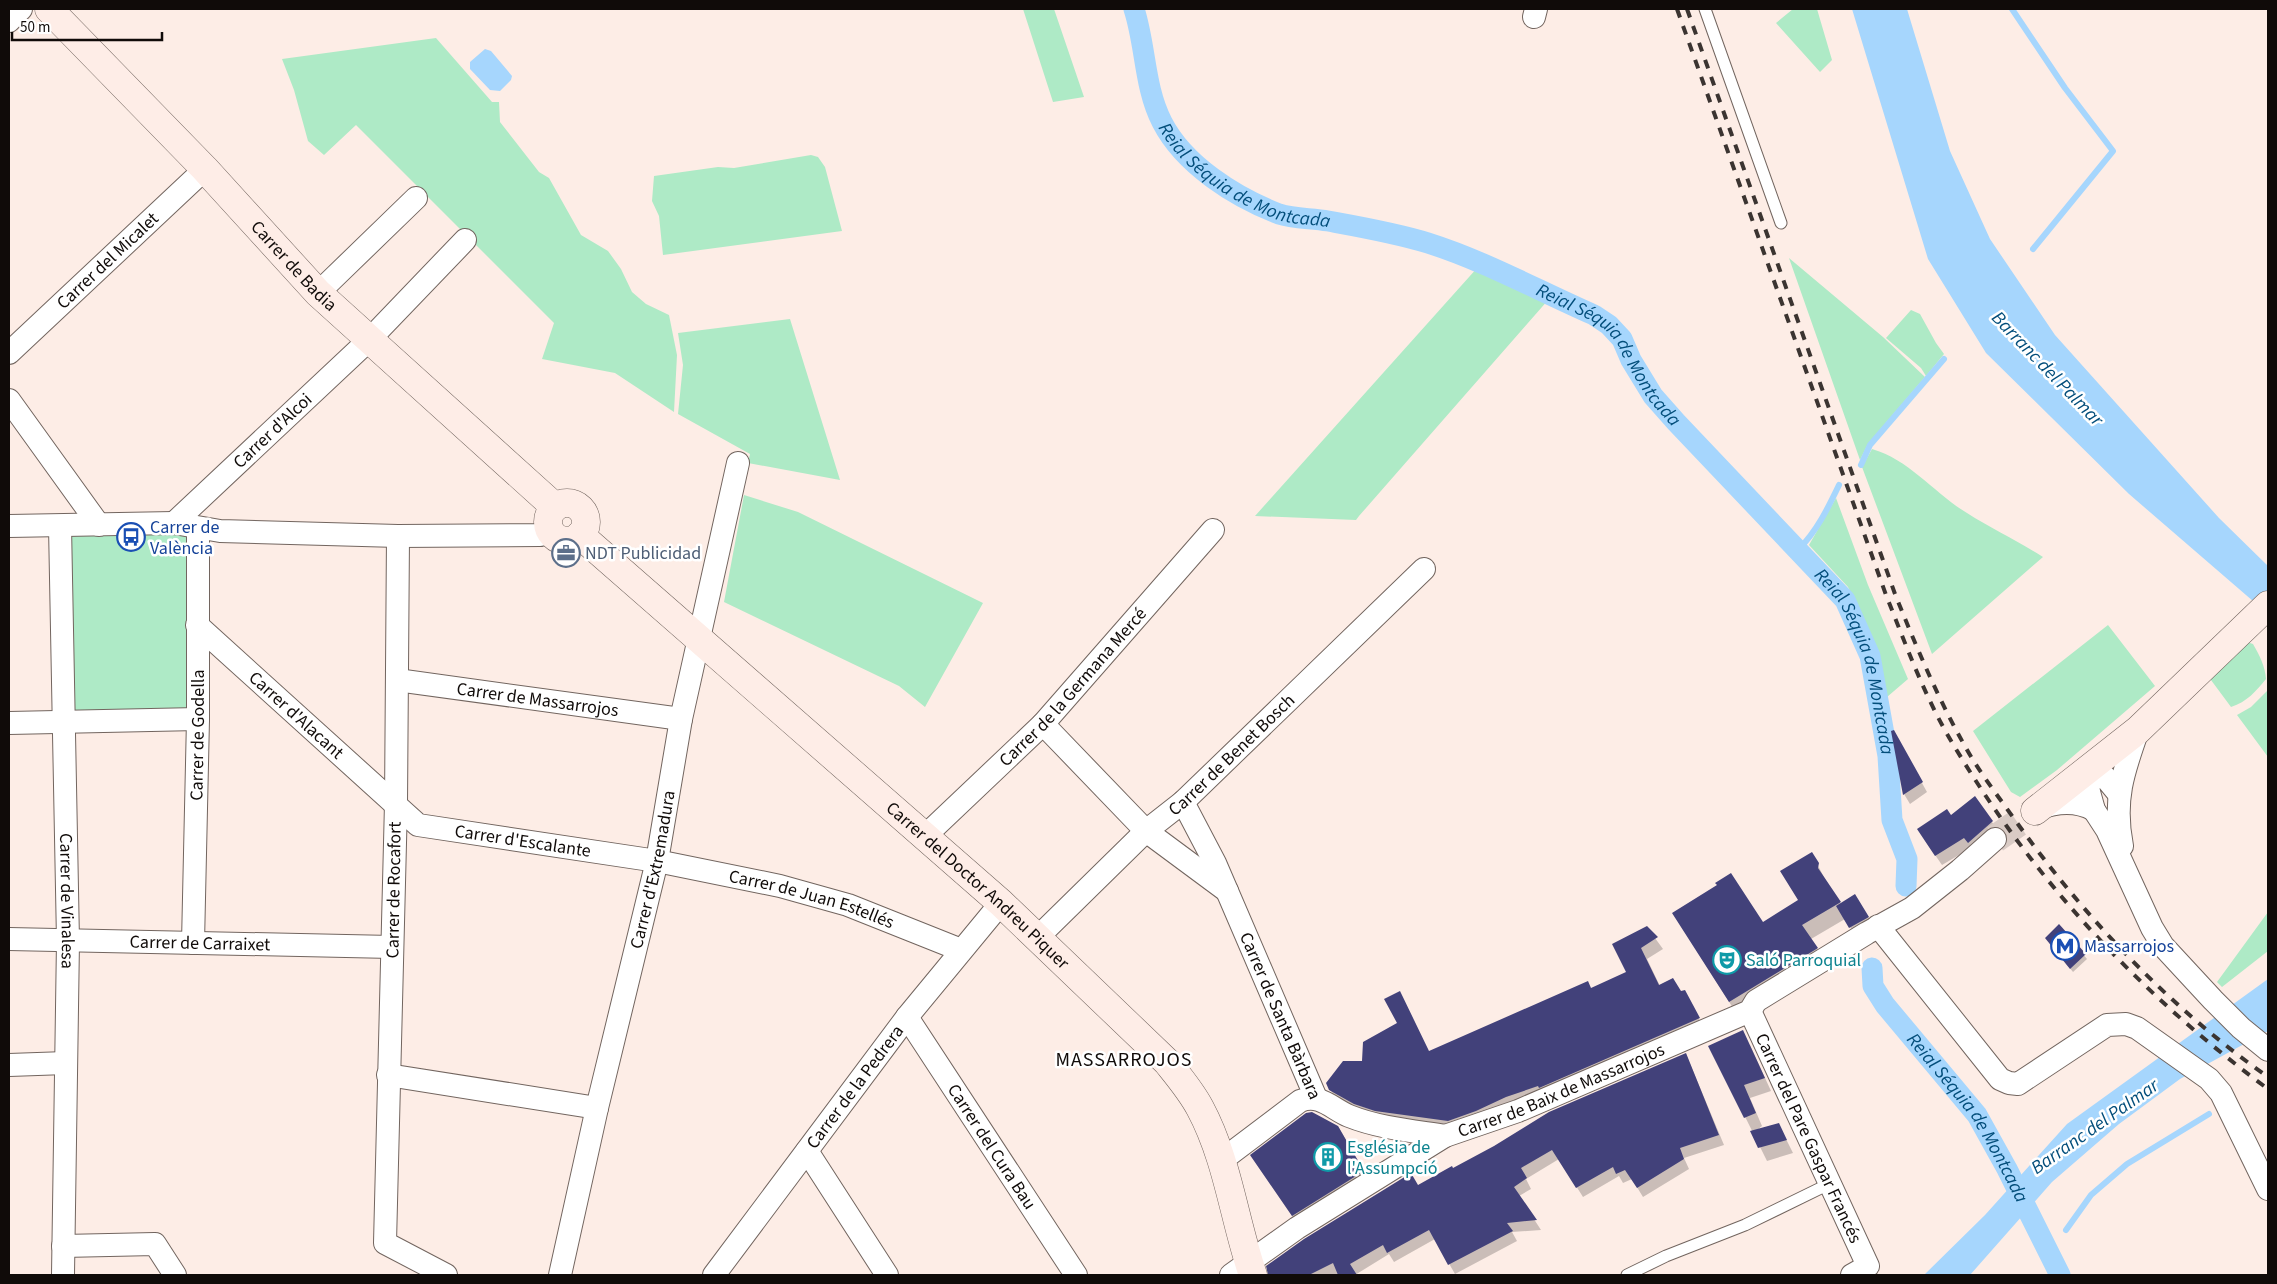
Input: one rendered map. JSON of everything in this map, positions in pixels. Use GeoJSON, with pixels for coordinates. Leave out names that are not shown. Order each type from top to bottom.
{"type":"FeatureCollection","features":[{"type":"Feature","properties":{"kind":"street"},"geometry":{"type":"LineString","coordinates":[[9,21],[21,9]]}},
{"type":"Feature","properties":{"kind":"street","name":"Carrer de Badia"},"geometry":{"type":"LineString","coordinates":[[49,9],[206,169],[318,293],[370,338],[553,519]]}},
{"type":"Feature","properties":{"kind":"street","name":"Carrer del Micalet"},"geometry":{"type":"LineString","coordinates":[[9,353],[206,169]]}},
{"type":"Feature","properties":{"kind":"street"},"geometry":{"type":"LineString","coordinates":[[318,293],[416,198]]}},
{"type":"Feature","properties":{"kind":"street","name":"Carrer d'Alcoi"},"geometry":{"type":"LineString","coordinates":[[174,523],[370,338],[466,240]]}},
{"type":"Feature","properties":{"kind":"street"},"geometry":{"type":"LineString","coordinates":[[9,400],[99,525]]}},
{"type":"Feature","properties":{"kind":"street","name":"Carrer d'Extremadura"},"geometry":{"type":"LineString","coordinates":[[560,1275],[597,1108],[657,861],[680,719],[738,463]]}},
{"type":"Feature","properties":{"kind":"street"},"geometry":{"type":"LineString","coordinates":[[9,526],[174,523],[220,532],[398,536],[540,535],[567,504],[579,508],[585,519],[584,530],[580,535],[699,638]]}},
{"type":"Feature","properties":{"kind":"street","name":"Carrer de Vinalesa"},"geometry":{"type":"LineString","coordinates":[[60,526],[68,940],[62,1275]]}},
{"type":"Feature","properties":{"kind":"street","name":"Carrer de Godella"},"geometry":{"type":"LineString","coordinates":[[193,943],[198,719],[198,529]]}},
{"type":"Feature","properties":{"kind":"street","name":"Carrer de la Germana Mercé"},"geometry":{"type":"LineString","coordinates":[[925,836],[1043,724],[1213,530]]}},
{"type":"Feature","properties":{"kind":"street","name":"Carrer de Rocafort"},"geometry":{"type":"LineString","coordinates":[[398,536],[396,803],[385,1243],[446,1275]]}},
{"type":"Feature","properties":{"kind":"street","name":"Carrer de Benet Bosch"},"geometry":{"type":"LineString","coordinates":[[1038,937],[1146,831],[1183,802],[1424,569]]}},
{"type":"Feature","properties":{"kind":"street"},"geometry":{"type":"LineString","coordinates":[[2036,810],[2138,730],[2268,605]]}},
{"type":"Feature","properties":{"kind":"street","name":"Carrer d'Alacant"},"geometry":{"type":"LineString","coordinates":[[198,625],[396,803]]}},
{"type":"Feature","properties":{"kind":"street","name":"Carrer del Doctor Andreu Piquer"},"geometry":{"type":"LineString","coordinates":[[699,638],[1001,903],[1166,1062],[1189,1090],[1201,1110],[1222,1160],[1244,1271]]}},
{"type":"Feature","properties":{"kind":"street","name":"Carrer de Massarrojos"},"geometry":{"type":"LineString","coordinates":[[396,680],[680,719]]}},
{"type":"Feature","properties":{"kind":"street"},"geometry":{"type":"LineString","coordinates":[[9,723],[198,719]]}},
{"type":"Feature","properties":{"kind":"street"},"geometry":{"type":"LineString","coordinates":[[1043,724],[1146,831],[1228,892]]}},
{"type":"Feature","properties":{"kind":"street"},"geometry":{"type":"LineString","coordinates":[[2129,876],[2118,828],[2119,794],[2122,776],[2138,730]]}},
{"type":"Feature","properties":{"kind":"street"},"geometry":{"type":"LineString","coordinates":[[2087,770],[2105,777],[2119,794]]}},
{"type":"Feature","properties":{"kind":"street"},"geometry":{"type":"LineString","coordinates":[[2087,770],[2089,792],[2094,810],[2107,830],[2129,876],[2139,903],[2163,946],[2241,1028],[2268,1050]]}},
{"type":"Feature","properties":{"kind":"street","name":"Carrer de Santa Bàrbara"},"geometry":{"type":"LineString","coordinates":[[1183,802],[1216,864],[1316,1098],[1351,1117],[1394,1128],[1444,1136]]}},
{"type":"Feature","properties":{"kind":"street"},"geometry":{"type":"LineString","coordinates":[[2036,810],[2064,802],[2081,804],[2094,810]]}},
{"type":"Feature","properties":{"kind":"street","name":"Carrer d'Escalante"},"geometry":{"type":"LineString","coordinates":[[396,803],[418,825],[657,861]]}},
{"type":"Feature","properties":{"kind":"street","name":"Carrer de Baix de Massarrojos"},"geometry":{"type":"LineString","coordinates":[[1244,1271],[1298,1228],[1444,1136],[1518,1111],[1750,1011],[1756,1001],[1878,926],[1912,908],[1995,839]]}},
{"type":"Feature","properties":{"kind":"street","name":"Carrer de Juan Estellés"},"geometry":{"type":"LineString","coordinates":[[657,861],[780,886],[848,905],[961,950]]}},
{"type":"Feature","properties":{"kind":"street","name":"Carrer de la Pedrera"},"geometry":{"type":"LineString","coordinates":[[714,1275],[907,1017],[1001,903]]}},
{"type":"Feature","properties":{"kind":"street"},"geometry":{"type":"LineString","coordinates":[[1878,926],[2000,1079],[2009,1083],[2018,1084],[2107,1025],[2126,1024],[2137,1028],[2209,1079],[2221,1092],[2268,1189]]}},
{"type":"Feature","properties":{"kind":"street","name":"Carrer de Carraixet"},"geometry":{"type":"LineString","coordinates":[[9,939],[392,948]]}},
{"type":"Feature","properties":{"kind":"street","name":"Carrer del Pare Gaspar Francés"},"geometry":{"type":"LineString","coordinates":[[1750,1011],[1829,1184],[1860,1271]]}},
{"type":"Feature","properties":{"kind":"street","name":"Carrer del Cura Bau"},"geometry":{"type":"LineString","coordinates":[[907,1017],[1076,1275]]}},
{"type":"Feature","properties":{"kind":"street"},"geometry":{"type":"LineString","coordinates":[[9,1065],[66,1063]]}},
{"type":"Feature","properties":{"kind":"street"},"geometry":{"type":"LineString","coordinates":[[388,1075],[597,1108]]}},
{"type":"Feature","properties":{"kind":"street"},"geometry":{"type":"LineString","coordinates":[[1222,1160],[1300,1101],[1316,1098]]}},
{"type":"Feature","properties":{"kind":"street"},"geometry":{"type":"LineString","coordinates":[[807,1151],[887,1275]]}},
{"type":"Feature","properties":{"kind":"street"},"geometry":{"type":"LineString","coordinates":[[63,1246],[154,1244],[175,1275]]}},
{"type":"Feature","properties":{"kind":"lane"},"geometry":{"type":"LineString","coordinates":[[1705,9],[1781,223]]}},
{"type":"Feature","properties":{"kind":"lane"},"geometry":{"type":"LineString","coordinates":[[1627,1275],[1666,1256],[1745,1225],[1829,1184]]}},
{"type":"Feature","properties":{"kind":"green space"},"geometry":{"type":"Polygon","coordinates":[[[1023,9],[1054,9],[1084,97],[1053,102],[1023,9]]]}},
{"type":"Feature","properties":{"kind":"green space"},"geometry":{"type":"Polygon","coordinates":[[[1793,9],[1817,9],[1832,60],[1820,72],[1776,23],[1793,9]]]}},
{"type":"Feature","properties":{"kind":"green space"},"geometry":{"type":"Polygon","coordinates":[[[436,38],[492,102],[499,102],[500,122],[539,172],[549,178],[581,235],[608,251],[621,269],[632,292],[646,304],[669,315],[677,355],[674,412],[615,373],[542,359],[554,323],[356,125],[324,155],[308,141],[294,90],[282,59],[436,38]]]}},
{"type":"Feature","properties":{"kind":"green space"},"geometry":{"type":"Polygon","coordinates":[[[811,155],[818,157],[825,167],[842,231],[663,255],[659,216],[652,201],[654,176],[718,167],[734,168],[811,155]]]}},
{"type":"Feature","properties":{"kind":"green space"},"geometry":{"type":"Polygon","coordinates":[[[1789,258],[1883,337],[1925,377],[1868,444],[1860,460],[1789,258]]]}},
{"type":"Feature","properties":{"kind":"green space"},"geometry":{"type":"Polygon","coordinates":[[[1478,267],[1549,299],[1356,520],[1255,516],[1478,267]]]}},
{"type":"Feature","properties":{"kind":"green space"},"geometry":{"type":"Polygon","coordinates":[[[1911,310],[1920,314],[1944,354],[1926,376],[1921,368],[1886,338],[1911,310]]]}},
{"type":"Feature","properties":{"kind":"green space"},"geometry":{"type":"Polygon","coordinates":[[[790,319],[840,480],[748,463],[750,454],[678,414],[683,365],[678,333],[790,319]]]}},
{"type":"Feature","properties":{"kind":"green space"},"geometry":{"type":"Polygon","coordinates":[[[1872,449],[1898,461],[1976,519],[2043,557],[1932,654],[1862,467],[1872,449]]]}},
{"type":"Feature","properties":{"kind":"green space"},"geometry":{"type":"Polygon","coordinates":[[[744,495],[798,512],[983,603],[925,707],[899,686],[724,602],[744,495]]]}},
{"type":"Feature","properties":{"kind":"green space"},"geometry":{"type":"Polygon","coordinates":[[[1836,498],[1868,585],[1908,679],[1887,697],[1875,647],[1848,587],[1809,545],[1836,498]]]}},
{"type":"Feature","properties":{"kind":"green space"},"geometry":{"type":"Polygon","coordinates":[[[68,532],[170,532],[192,536],[192,715],[69,716],[68,532]]]}},
{"type":"Feature","properties":{"kind":"green space"},"geometry":{"type":"Polygon","coordinates":[[[2108,625],[2155,686],[2057,770],[2020,797],[2011,792],[1973,731],[2108,625]]]}},
{"type":"Feature","properties":{"kind":"green space"},"geometry":{"type":"Polygon","coordinates":[[[2247,642],[2253,644],[2258,653],[2266,679],[2255,692],[2231,707],[2208,676],[2247,642]]]}},
{"type":"Feature","properties":{"kind":"green space"},"geometry":{"type":"Polygon","coordinates":[[[2268,690],[2268,757],[2237,715],[2251,707],[2268,690]]]}},
{"type":"Feature","properties":{"kind":"green space"},"geometry":{"type":"Polygon","coordinates":[[[2268,912],[2268,951],[2222,987],[2217,982],[2268,912]]]}},
{"type":"Feature","properties":{"kind":"water","name":"Barranc del Palmar"},"geometry":{"type":"Polygon","coordinates":[[[1852,9],[1907,9],[1950,151],[1990,239],[2055,335],[2219,518],[2268,566],[2268,614],[2129,494],[1986,353],[1928,259],[1852,9]]]}},
{"type":"Feature","properties":{"kind":"water"},"geometry":{"type":"Polygon","coordinates":[[[485,49],[491,51],[512,76],[511,80],[500,91],[490,90],[470,69],[470,62],[485,49]]]}},
{"type":"Feature","properties":{"kind":"water","name":"Barranc del Palmar"},"geometry":{"type":"Polygon","coordinates":[[[2268,979],[2268,1031],[2180,1079],[2119,1124],[2052,1182],[1970,1275],[1924,1275],[1985,1215],[2067,1124],[2268,979]]]}},
{"type":"Feature","properties":{"kind":"building"},"geometry":{"type":"Polygon","coordinates":[[[1894,730],[1923,782],[1903,795],[1891,731],[1894,730]]]}},
{"type":"Feature","properties":{"kind":"building"},"geometry":{"type":"Polygon","coordinates":[[[1975,796],[1993,821],[1968,843],[1964,838],[1935,856],[1917,829],[1947,809],[1951,815],[1975,796]]]}},
{"type":"Feature","properties":{"kind":"building"},"geometry":{"type":"Polygon","coordinates":[[[1812,852],[1819,863],[1818,868],[1841,902],[1802,925],[1818,948],[1729,1002],[1672,913],[1717,885],[1715,883],[1731,873],[1763,922],[1798,900],[1780,871],[1812,852]]]}},
{"type":"Feature","properties":{"kind":"building"},"geometry":{"type":"Polygon","coordinates":[[[1855,894],[1869,917],[1849,928],[1836,906],[1855,894]]]}},
{"type":"Feature","properties":{"kind":"building","name":"Massarrojos"},"geometry":{"type":"Polygon","coordinates":[[[2059,924],[2086,954],[2070,969],[2045,938],[2059,924]]]}},
{"type":"Feature","properties":{"kind":"building"},"geometry":{"type":"Polygon","coordinates":[[[1647,926],[1658,937],[1641,948],[1659,985],[1673,978],[1681,991],[1685,990],[1700,1018],[1539,1088],[1538,1086],[1506,1097],[1448,1121],[1375,1111],[1354,1104],[1329,1090],[1326,1083],[1343,1061],[1362,1061],[1363,1042],[1397,1023],[1384,999],[1400,991],[1429,1051],[1588,981],[1591,988],[1626,972],[1612,944],[1647,926]]]}},
{"type":"Feature","properties":{"kind":"building"},"geometry":{"type":"Polygon","coordinates":[[[1743,1030],[1765,1078],[1744,1085],[1756,1113],[1744,1118],[1708,1046],[1743,1030]]]}},
{"type":"Feature","properties":{"kind":"building"},"geometry":{"type":"Polygon","coordinates":[[[1686,1053],[1719,1135],[1680,1148],[1684,1159],[1637,1188],[1625,1170],[1616,1174],[1613,1167],[1576,1188],[1552,1150],[1521,1168],[1527,1178],[1514,1187],[1537,1220],[1507,1223],[1513,1231],[1448,1265],[1429,1230],[1387,1253],[1383,1245],[1350,1264],[1357,1275],[1338,1275],[1333,1263],[1309,1275],[1268,1275],[1266,1266],[1304,1239],[1411,1173],[1418,1185],[1494,1146],[1549,1112],[1686,1053]]]}},
{"type":"Feature","properties":{"kind":"building"},"geometry":{"type":"Polygon","coordinates":[[[1312,1112],[1338,1126],[1364,1171],[1292,1216],[1250,1155],[1306,1113],[1312,1112]]]}},
{"type":"Feature","properties":{"kind":"building"},"geometry":{"type":"Polygon","coordinates":[[[1779,1123],[1787,1140],[1758,1148],[1750,1131],[1779,1123]]]}},
{"type":"Feature","properties":{"kind":"waterway","name":"Reial Séquia de Montcada"},"geometry":{"type":"LineString","coordinates":[[1134,9],[1141,37],[1148,81],[1162,122],[1183,152],[1197,166],[1228,189],[1262,207],[1285,216],[1378,230],[1416,239],[1449,250],[1491,267],[1594,315],[1609,325],[1622,339],[1631,360],[1653,396],[1845,600],[1870,656],[1888,756],[1892,820],[1907,859],[1906,886]]}},
{"type":"Feature","properties":{"kind":"waterway"},"geometry":{"type":"LineString","coordinates":[[2012,9],[2065,88],[2113,151],[2033,249]]}},
{"type":"Feature","properties":{"kind":"waterway"},"geometry":{"type":"LineString","coordinates":[[1861,465],[1870,445],[1944,359]]}},
{"type":"Feature","properties":{"kind":"waterway"},"geometry":{"type":"LineString","coordinates":[[1798,550],[1816,527],[1839,485]]}},
{"type":"Feature","properties":{"kind":"waterway","name":"Reial Séquia de Montcada"},"geometry":{"type":"LineString","coordinates":[[1872,968],[1873,986],[1885,1005],[1977,1115],[2007,1169],[2060,1275]]}},
{"type":"Feature","properties":{"kind":"waterway"},"geometry":{"type":"LineString","coordinates":[[2066,1230],[2091,1195],[2127,1164],[2209,1114]]}},
{"type":"Feature","properties":{"kind":"tunnel"},"geometry":{"type":"LineString","coordinates":[[1995,839],[2035,811]]}},
{"type":"Feature","properties":{"kind":"railway"},"geometry":{"type":"LineString","coordinates":[[1677,9],[1886,595],[1916,671],[1943,726],[1985,795],[2019,843],[2093,933],[2176,1014],[2221,1053],[2268,1089]]}},
{"type":"Feature","properties":{"kind":"railway"},"geometry":{"type":"LineString","coordinates":[[1687,9],[1895,594],[1928,672],[1966,748],[1989,784],[2042,856],[2100,926],[2163,991],[2232,1050],[2268,1077]]}},
{"type":"Feature","properties":{"kind":"place","name":"Carrer de València"},"geometry":{"type":"Point","coordinates":[131,537]}},
{"type":"Feature","properties":{"kind":"place","name":"NDT Publicidad"},"geometry":{"type":"Point","coordinates":[566,553]}},
{"type":"Feature","properties":{"kind":"place","name":"Massarrojos"},"geometry":{"type":"Point","coordinates":[2065,946]}},
{"type":"Feature","properties":{"kind":"place","name":"Saló Parroquial"},"geometry":{"type":"Point","coordinates":[1727,960]}},
{"type":"Feature","properties":{"kind":"place","name":"Església de l'Assumpció"},"geometry":{"type":"Point","coordinates":[1328,1157]}},
{"type":"Feature","properties":{"kind":"district","name":"MASSARROJOS"},"geometry":{"type":"Point","coordinates":[1124,1060]}}]}
